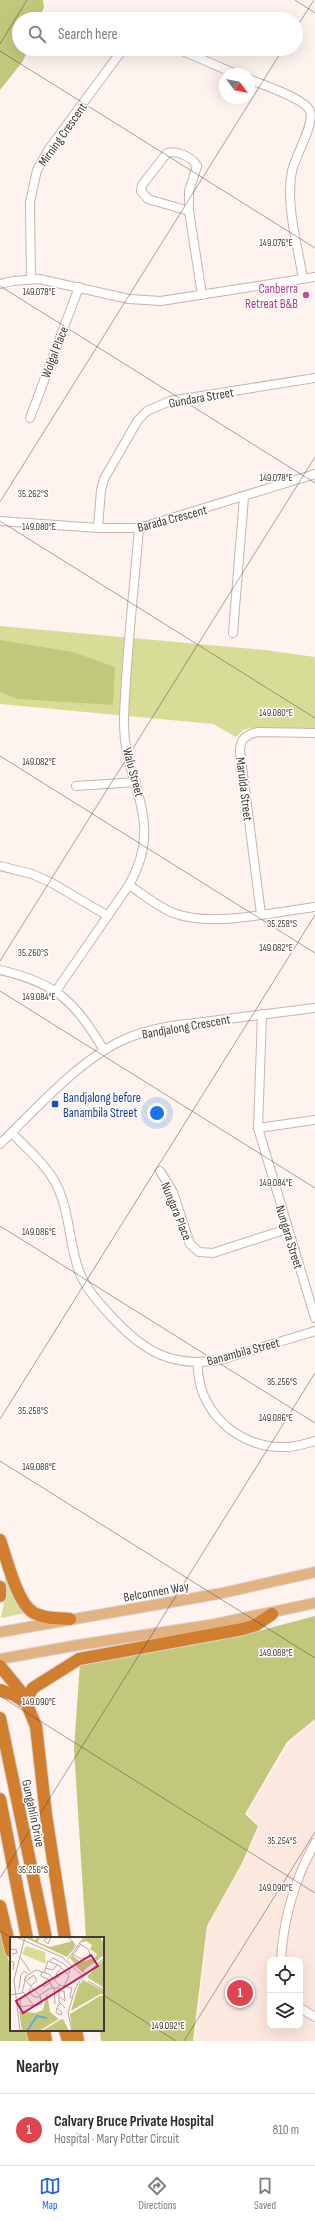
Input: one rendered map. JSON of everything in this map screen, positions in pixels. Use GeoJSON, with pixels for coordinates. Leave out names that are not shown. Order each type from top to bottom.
{"type":"FeatureCollection","features":[{"type":"Feature","properties":{"kind":"highway"},"geometry":{"type":"LineString","coordinates":[[0,1540],[19,1596],[26,1606],[33,1613],[42,1616],[70,1619]]}},
{"type":"Feature","properties":{"kind":"highway"},"geometry":{"type":"LineString","coordinates":[[0,1587],[0,1596]]}},
{"type":"Feature","properties":{"kind":"highway"},"geometry":{"type":"LineString","coordinates":[[65,1937],[46,1814],[37,1731],[29,1705],[28,1696],[33,1688],[78,1659],[243,1629],[256,1624],[272,1614]]}},
{"type":"Feature","properties":{"kind":"highway"},"geometry":{"type":"LineString","coordinates":[[0,1666],[15,1683],[29,1705]]}},
{"type":"Feature","properties":{"kind":"highway"},"geometry":{"type":"LineString","coordinates":[[0,1690],[14,1694],[29,1705]]}},
{"type":"Feature","properties":{"kind":"highway","name":"Gungahlin Drive"},"geometry":{"type":"LineString","coordinates":[[0,1718],[46,1937]]}},
{"type":"Feature","properties":{"kind":"highway"},"geometry":{"type":"LineString","coordinates":[[0,1799],[27,1937]]}},
{"type":"Feature","properties":{"kind":"highway"},"geometry":{"type":"LineString","coordinates":[[0,1906],[10,1947]]}},
{"type":"Feature","properties":{"kind":"highway"},"geometry":{"type":"LineString","coordinates":[[32,2031],[35,2041]]}},
{"type":"Feature","properties":{"kind":"highway"},"geometry":{"type":"LineString","coordinates":[[44,2031],[46,2041]]}},
{"type":"Feature","properties":{"kind":"highway"},"geometry":{"type":"LineString","coordinates":[[65,2031],[68,2041]]}},
{"type":"Feature","properties":{"kind":"highway"},"geometry":{"type":"LineString","coordinates":[[76,2031],[78,2041]]}},
{"type":"Feature","properties":{"kind":"main road","name":"Belconnen Way"},"geometry":{"type":"LineString","coordinates":[[0,1632],[224,1593],[315,1572]]}},
{"type":"Feature","properties":{"kind":"main road"},"geometry":{"type":"LineString","coordinates":[[0,1659],[272,1614],[315,1603]]}},
{"type":"Feature","properties":{"kind":"street","name":"Mirning Crescent"},"geometry":{"type":"LineString","coordinates":[[31,279],[30,202],[37,170],[49,149],[119,56]]}},
{"type":"Feature","properties":{"kind":"street"},"geometry":{"type":"LineString","coordinates":[[194,56],[222,68]]}},
{"type":"Feature","properties":{"kind":"street"},"geometry":{"type":"LineString","coordinates":[[255,82],[302,102],[311,112],[312,119],[297,156],[290,186],[303,279]]}},
{"type":"Feature","properties":{"kind":"street"},"geometry":{"type":"LineString","coordinates":[[189,211],[148,199],[141,191],[142,185],[167,153],[176,152],[191,159],[196,166],[189,191],[189,211],[202,295]]}},
{"type":"Feature","properties":{"kind":"street"},"geometry":{"type":"LineString","coordinates":[[0,284],[31,279],[79,287],[145,302],[161,302],[315,277]]}},
{"type":"Feature","properties":{"kind":"street","name":"Wolgal Place"},"geometry":{"type":"LineString","coordinates":[[30,418],[79,287]]}},
{"type":"Feature","properties":{"kind":"street","name":"Gundara Street"},"geometry":{"type":"LineString","coordinates":[[98,528],[101,490],[104,479],[138,420],[147,411],[170,401],[315,378]]}},
{"type":"Feature","properties":{"kind":"street","name":"Barada Crescent"},"geometry":{"type":"LineString","coordinates":[[0,521],[98,528],[139,528],[315,474]]}},
{"type":"Feature","properties":{"kind":"street"},"geometry":{"type":"LineString","coordinates":[[234,633],[244,497]]}},
{"type":"Feature","properties":{"kind":"street","name":"Walu Street"},"geometry":{"type":"LineString","coordinates":[[56,991],[129,885],[140,863],[145,838],[145,820],[126,744],[124,718],[139,528]]}},
{"type":"Feature","properties":{"kind":"street","name":"Marulda Street"},"geometry":{"type":"LineString","coordinates":[[261,914],[240,751],[241,742],[247,735],[256,732],[315,732]]}},
{"type":"Feature","properties":{"kind":"street"},"geometry":{"type":"LineString","coordinates":[[76,786],[136,782]]}},
{"type":"Feature","properties":{"kind":"street"},"geometry":{"type":"LineString","coordinates":[[0,866],[32,874],[52,883],[108,916]]}},
{"type":"Feature","properties":{"kind":"street"},"geometry":{"type":"LineString","coordinates":[[129,885],[160,906],[191,918],[215,919],[315,907]]}},
{"type":"Feature","properties":{"kind":"street"},"geometry":{"type":"LineString","coordinates":[[0,970],[28,977],[56,991],[75,1007],[85,1019],[104,1050]]}},
{"type":"Feature","properties":{"kind":"street","name":"Bandjalong Crescent"},"geometry":{"type":"LineString","coordinates":[[0,1144],[78,1070],[104,1050],[122,1040],[150,1030],[315,1008]]}},
{"type":"Feature","properties":{"kind":"street","name":"Nungara Street"},"geometry":{"type":"LineString","coordinates":[[262,1014],[258,1128],[287,1229],[315,1318]]}},
{"type":"Feature","properties":{"kind":"street"},"geometry":{"type":"LineString","coordinates":[[258,1128],[315,1120]]}},
{"type":"Feature","properties":{"kind":"street","name":"Banambila Street"},"geometry":{"type":"LineString","coordinates":[[12,1133],[41,1164],[56,1184],[65,1206],[79,1271],[95,1299],[125,1331],[144,1347],[166,1358],[198,1363],[220,1360],[315,1331]]}},
{"type":"Feature","properties":{"kind":"street","name":"Nungara Place"},"geometry":{"type":"LineString","coordinates":[[160,1171],[173,1192],[190,1244],[199,1252],[213,1253],[287,1229]]}},
{"type":"Feature","properties":{"kind":"street"},"geometry":{"type":"LineString","coordinates":[[198,1363],[199,1384],[207,1404],[221,1422],[232,1432],[253,1442],[268,1446],[296,1446],[315,1441]]}},
{"type":"Feature","properties":{"kind":"street"},"geometry":{"type":"LineString","coordinates":[[281,1957],[282,1944],[293,1895],[305,1862],[315,1843]]}},
{"type":"Feature","properties":{"kind":"street"},"geometry":{"type":"LineString","coordinates":[[303,2010],[315,2017]]}},
{"type":"Feature","properties":{"kind":"shaded area"},"geometry":{"type":"Polygon","coordinates":[[[315,1721],[315,2041],[195,2041],[208,1926],[243,1863],[259,1826],[247,1813],[289,1743],[315,1721]]]}},
{"type":"Feature","properties":{"kind":"green space"},"geometry":{"type":"Polygon","coordinates":[[[0,0],[43,0],[44,7],[42,12],[12,12],[12,56],[25,56],[23,61],[0,90],[0,0]]]}},
{"type":"Feature","properties":{"kind":"green space"},"geometry":{"type":"Polygon","coordinates":[[[0,626],[265,650],[315,657],[315,728],[252,728],[243,730],[236,737],[213,724],[0,704],[0,626]]]}},
{"type":"Feature","properties":{"kind":"green space"},"geometry":{"type":"Polygon","coordinates":[[[0,640],[73,652],[115,667],[113,705],[18,699],[0,692],[0,640]]]}},
{"type":"Feature","properties":{"kind":"green space"},"geometry":{"type":"Polygon","coordinates":[[[5,1571],[26,1613],[1,1618],[5,1597],[5,1571]]]}},
{"type":"Feature","properties":{"kind":"green space"},"geometry":{"type":"Polygon","coordinates":[[[315,1616],[315,1719],[287,1742],[245,1814],[258,1826],[242,1863],[207,1926],[193,2041],[101,2041],[100,2031],[104,2031],[104,1937],[86,1937],[74,1749],[80,1663],[244,1635],[315,1616]]]}},
{"type":"Feature","properties":{"kind":"green space"},"geometry":{"type":"Polygon","coordinates":[[[0,1928],[10,1966],[10,2031],[27,2031],[30,2041],[0,2041],[0,1928]]]}},
{"type":"Feature","properties":{"kind":"place","name":"Canberra Retreat B&B"},"geometry":{"type":"Point","coordinates":[306,295]}},
{"type":"Feature","properties":{"kind":"place","name":"Bandjalong before Banambila Street"},"geometry":{"type":"Point","coordinates":[55,1104]}},
{"type":"Feature","properties":{"kind":"place","name":"Calvary Bruce Private Hospital"},"geometry":{"type":"Point","coordinates":[240,1993]}}]}
